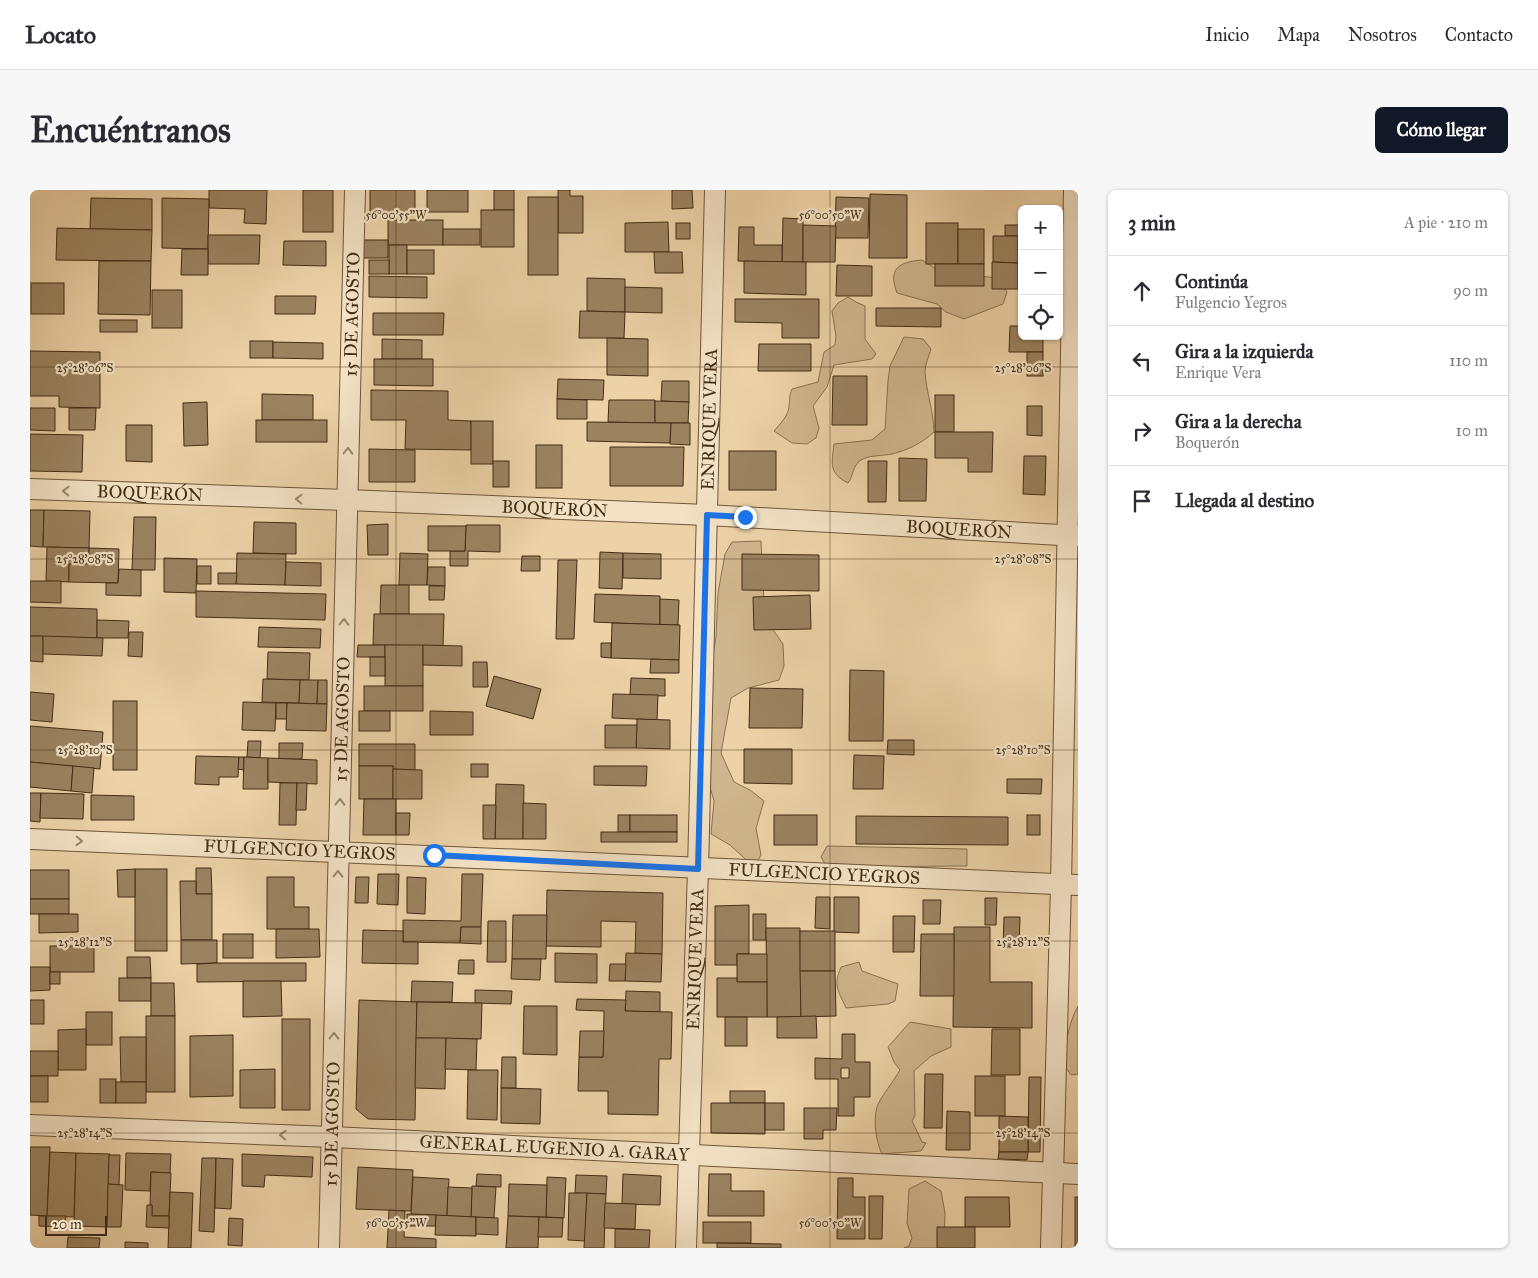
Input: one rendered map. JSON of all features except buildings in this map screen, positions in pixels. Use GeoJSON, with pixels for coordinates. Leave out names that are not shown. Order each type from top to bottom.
{"type":"FeatureCollection","features":[{"type":"Feature","properties":{"kind":"street","name":"15 DE AGOSTO"},"geometry":{"type":"LineString","coordinates":[[329,1248],[355,190]]}},
{"type":"Feature","properties":{"kind":"street","name":"ENRIQUE VERA"},"geometry":{"type":"LineString","coordinates":[[686,1248],[698,869],[715,190]]}},
{"type":"Feature","properties":{"kind":"street"},"geometry":{"type":"LineString","coordinates":[[1051,1248],[1069,885],[1074,190]]}},
{"type":"Feature","properties":{"kind":"street","name":"BOQUERÓN"},"geometry":{"type":"LineString","coordinates":[[30,490],[347,500],[707,515],[1073,536]]}},
{"type":"Feature","properties":{"kind":"street","name":"FULGENCIO YEGROS"},"geometry":{"type":"LineString","coordinates":[[30,839],[339,850],[698,869],[1069,885]]}},
{"type":"Feature","properties":{"kind":"street","name":"GENERAL EUGENIO A. GARAY"},"geometry":{"type":"LineString","coordinates":[[30,1125],[1078,1174]]}},
{"type":"Feature","properties":{"kind":"shaded area"},"geometry":{"type":"Polygon","coordinates":[[[922,260],[941,272],[998,278],[1007,292],[1003,304],[964,319],[946,312],[937,304],[897,293],[894,278],[897,268],[907,263],[922,260]]]}},
{"type":"Feature","properties":{"kind":"shaded area"},"geometry":{"type":"Polygon","coordinates":[[[848,297],[865,306],[865,339],[876,354],[872,359],[834,365],[827,387],[813,406],[819,428],[816,438],[807,444],[792,443],[774,431],[788,413],[792,389],[818,382],[824,352],[835,345],[836,336],[832,311],[838,303],[848,297]]]}},
{"type":"Feature","properties":{"kind":"shaded area"},"geometry":{"type":"Polygon","coordinates":[[[904,337],[923,339],[931,349],[925,372],[934,432],[920,443],[904,450],[861,460],[856,465],[848,483],[834,471],[832,462],[834,444],[872,440],[885,429],[890,366],[904,337]]]}},
{"type":"Feature","properties":{"kind":"shaded area"},"geometry":{"type":"Polygon","coordinates":[[[761,541],[764,602],[769,624],[783,644],[784,666],[779,680],[748,688],[731,698],[721,753],[734,782],[750,790],[764,801],[756,828],[761,855],[754,867],[730,845],[711,834],[714,801],[704,766],[708,683],[716,637],[718,593],[725,554],[732,542],[761,541]]]}},
{"type":"Feature","properties":{"kind":"shaded area"},"geometry":{"type":"Polygon","coordinates":[[[827,846],[967,849],[967,866],[827,867],[821,857],[827,846]]]}},
{"type":"Feature","properties":{"kind":"shaded area"},"geometry":{"type":"Polygon","coordinates":[[[859,962],[862,971],[898,984],[895,1001],[888,1004],[846,1008],[839,992],[837,979],[841,967],[859,962]]]}},
{"type":"Feature","properties":{"kind":"shaded area"},"geometry":{"type":"Polygon","coordinates":[[[1078,1006],[1078,1074],[1071,1075],[1063,1064],[1066,1042],[1078,1006]]]}},
{"type":"Feature","properties":{"kind":"shaded area"},"geometry":{"type":"Polygon","coordinates":[[[910,1022],[951,1029],[951,1047],[931,1056],[914,1071],[915,1116],[912,1121],[922,1142],[926,1143],[921,1151],[882,1154],[876,1131],[877,1107],[900,1070],[894,1062],[888,1047],[910,1022]]]}},
{"type":"Feature","properties":{"kind":"shaded area"},"geometry":{"type":"Polygon","coordinates":[[[925,1181],[941,1191],[945,1213],[944,1248],[904,1248],[909,1246],[912,1238],[907,1223],[909,1189],[925,1181]]]}},
{"type":"Feature","properties":{"kind":"route"},"geometry":{"type":"LineString","coordinates":[[434,855],[698,869],[707,515],[745,517]]}}]}
